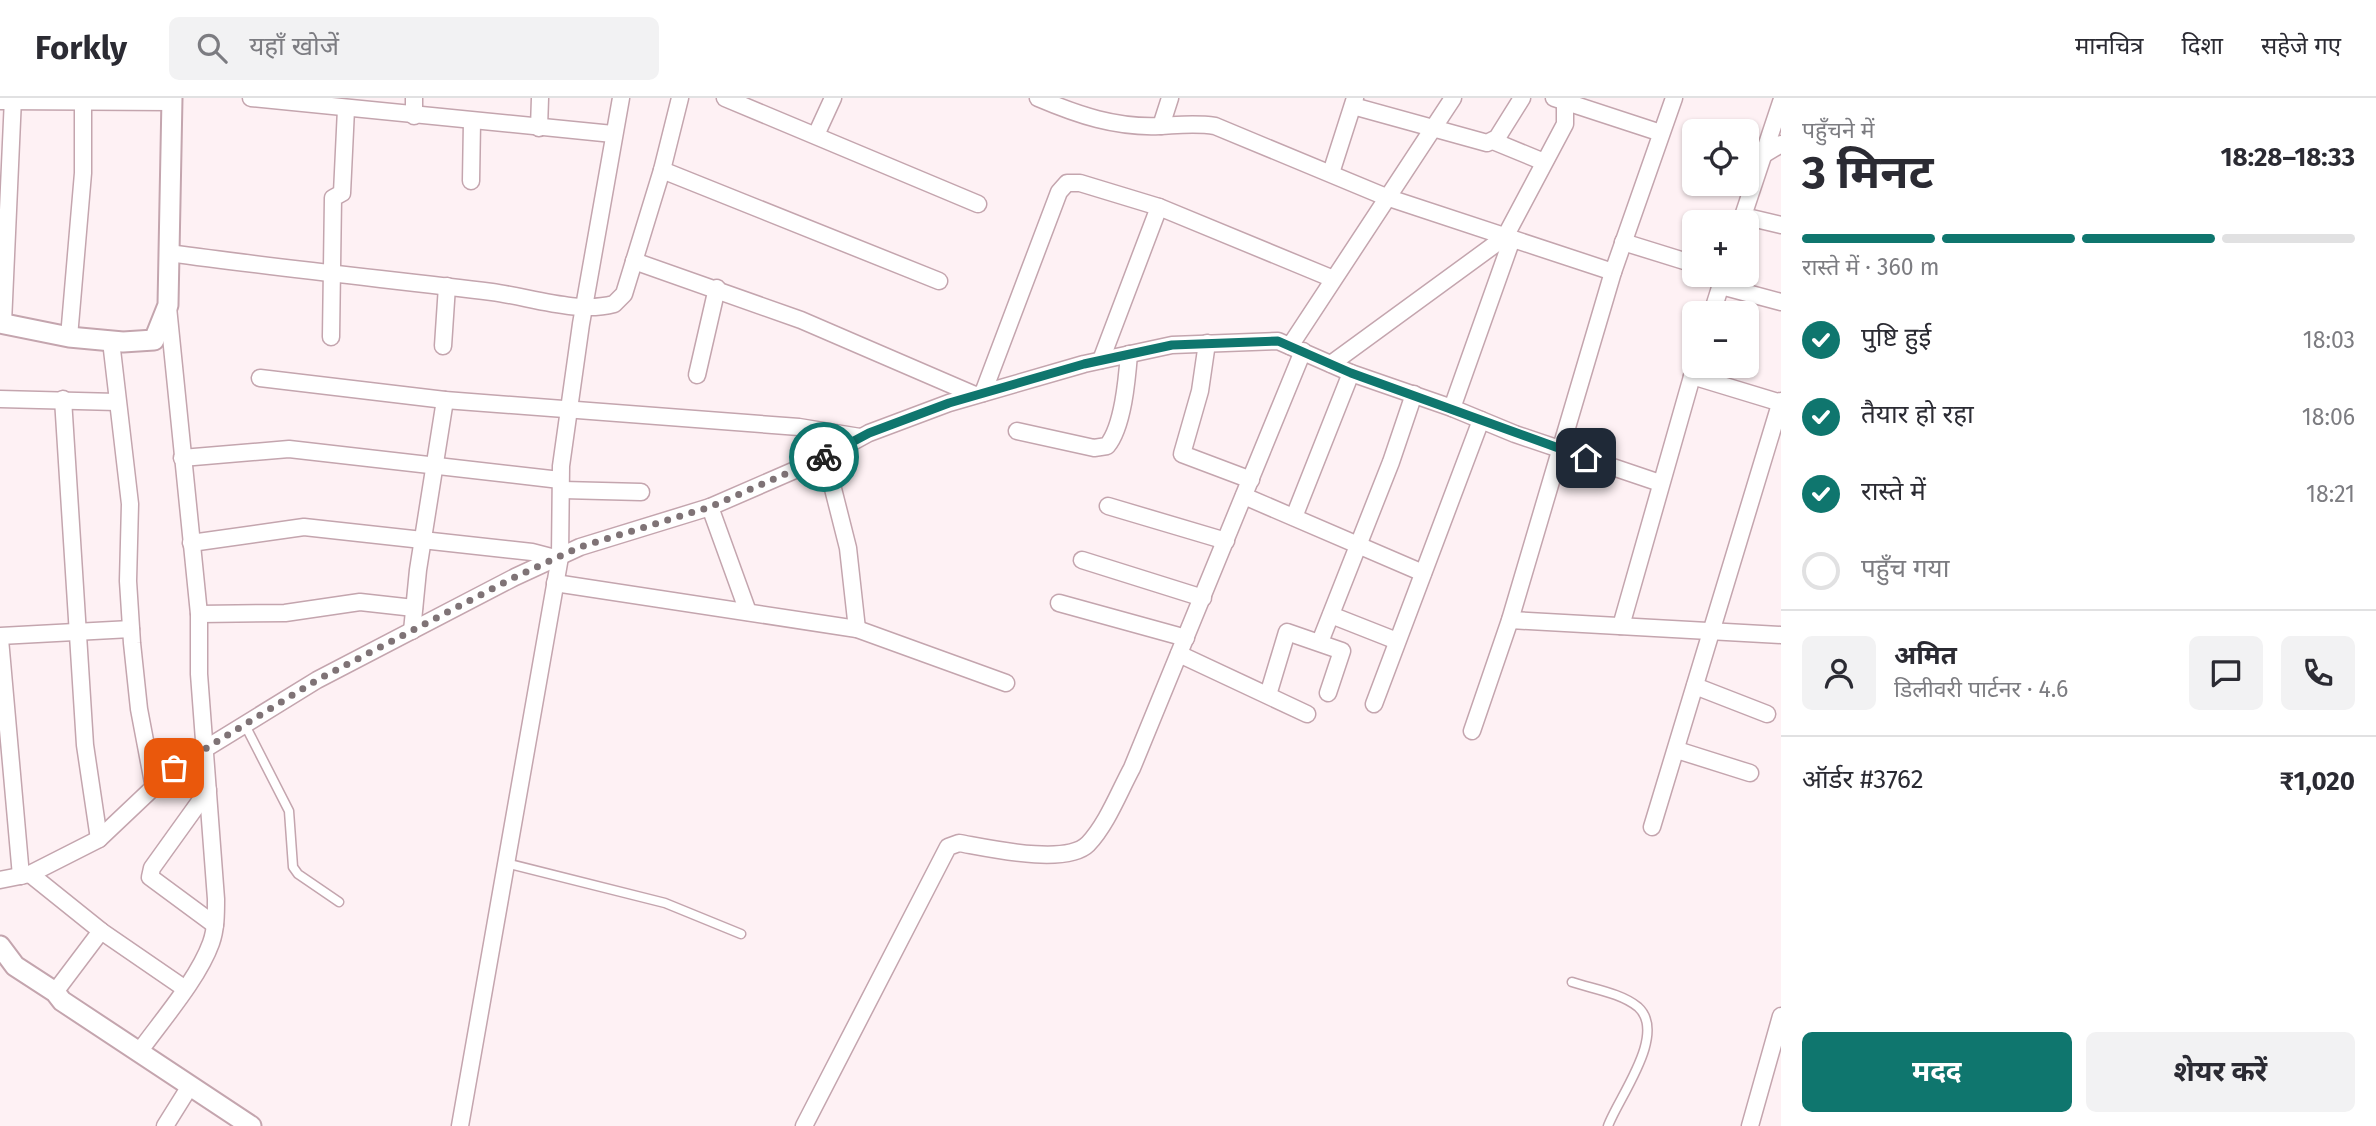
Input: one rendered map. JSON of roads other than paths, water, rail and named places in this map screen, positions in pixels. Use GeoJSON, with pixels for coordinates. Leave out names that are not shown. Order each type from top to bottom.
{"type":"FeatureCollection","features":[{"type":"Feature","properties":{"kind":"street"},"geometry":{"type":"LineString","coordinates":[[251,98],[355,106],[414,116],[613,134]]}},
{"type":"Feature","properties":{"kind":"street"},"geometry":{"type":"LineString","coordinates":[[414,98],[414,116]]}},
{"type":"Feature","properties":{"kind":"street"},"geometry":{"type":"LineString","coordinates":[[539,128],[540,98]]}},
{"type":"Feature","properties":{"kind":"street"},"geometry":{"type":"LineString","coordinates":[[460,1126],[555,583],[569,410],[584,306],[621,98]]}},
{"type":"Feature","properties":{"kind":"street"},"geometry":{"type":"LineString","coordinates":[[169,253],[334,275],[447,286],[584,306],[606,306],[619,300],[634,261],[662,170],[680,98]]}},
{"type":"Feature","properties":{"kind":"street"},"geometry":{"type":"LineString","coordinates":[[725,98],[978,204]]}},
{"type":"Feature","properties":{"kind":"street"},"geometry":{"type":"LineString","coordinates":[[816,135],[833,98]]}},
{"type":"Feature","properties":{"kind":"street"},"geometry":{"type":"LineString","coordinates":[[1038,98],[1087,119],[1161,126],[1184,122],[1215,126],[1386,197],[1613,272]]}},
{"type":"Feature","properties":{"kind":"street"},"geometry":{"type":"LineString","coordinates":[[1161,126],[1170,98]]}},
{"type":"Feature","properties":{"kind":"street"},"geometry":{"type":"LineString","coordinates":[[804,1126],[942,855],[948,848],[959,843],[1040,854],[1062,854],[1086,846],[1098,831],[1132,768],[1203,598],[1251,480],[1296,348],[1331,278],[1453,98]]}},
{"type":"Feature","properties":{"kind":"street"},"geometry":{"type":"LineString","coordinates":[[1493,141],[1522,98]]}},
{"type":"Feature","properties":{"kind":"street"},"geometry":{"type":"LineString","coordinates":[[1472,731],[1510,620],[1613,272],[1674,98]]}},
{"type":"Feature","properties":{"kind":"street"},"geometry":{"type":"LineString","coordinates":[[69,337],[83,173],[83,99]]}},
{"type":"Feature","properties":{"kind":"street"},"geometry":{"type":"LineString","coordinates":[[139,1052],[184,988],[211,943],[215,925],[199,674],[199,614],[168,305],[172,100],[9,100],[5,152],[2,323],[69,337],[111,341],[153,340],[168,305]]}},
{"type":"Feature","properties":{"kind":"street"},"geometry":{"type":"LineString","coordinates":[[1452,408],[1509,238],[1566,119],[1565,100],[1661,133]]}},
{"type":"Feature","properties":{"kind":"street"},"geometry":{"type":"LineString","coordinates":[[1331,173],[1354,102],[1431,128],[1481,142],[1493,141],[1544,162]]}},
{"type":"Feature","properties":{"kind":"street"},"geometry":{"type":"LineString","coordinates":[[1745,210],[1781,102]]}},
{"type":"Feature","properties":{"kind":"street"},"geometry":{"type":"LineString","coordinates":[[331,337],[334,275],[332,198],[342,193],[355,106]]}},
{"type":"Feature","properties":{"kind":"street"},"geometry":{"type":"LineString","coordinates":[[471,181],[472,122]]}},
{"type":"Feature","properties":{"kind":"street"},"geometry":{"type":"LineString","coordinates":[[1763,155],[1781,144]]}},
{"type":"Feature","properties":{"kind":"street"},"geometry":{"type":"LineString","coordinates":[[662,170],[939,281]]}},
{"type":"Feature","properties":{"kind":"street"},"geometry":{"type":"LineString","coordinates":[[979,394],[1062,186],[1080,183],[1159,207],[1331,278]]}},
{"type":"Feature","properties":{"kind":"street"},"geometry":{"type":"LineString","coordinates":[[1101,360],[1159,207]]}},
{"type":"Feature","properties":{"kind":"street"},"geometry":{"type":"LineString","coordinates":[[1759,222],[1781,225]]}},
{"type":"Feature","properties":{"kind":"street"},"geometry":{"type":"LineString","coordinates":[[1331,364],[1509,238]]}},
{"type":"Feature","properties":{"kind":"street"},"geometry":{"type":"LineString","coordinates":[[1623,242],[1682,260]]}},
{"type":"Feature","properties":{"kind":"street"},"geometry":{"type":"LineString","coordinates":[[634,261],[717,288],[801,320],[979,394]]}},
{"type":"Feature","properties":{"kind":"street"},"geometry":{"type":"LineString","coordinates":[[443,346],[447,286]]}},
{"type":"Feature","properties":{"kind":"street"},"geometry":{"type":"LineString","coordinates":[[1741,287],[1781,302]]}},
{"type":"Feature","properties":{"kind":"street"},"geometry":{"type":"LineString","coordinates":[[697,374],[717,288]]}},
{"type":"Feature","properties":{"kind":"street"},"geometry":{"type":"LineString","coordinates":[[111,341],[130,504],[128,581],[131,629],[139,709],[154,788]]}},
{"type":"Feature","properties":{"kind":"street"},"geometry":{"type":"LineString","coordinates":[[0,880],[26,875],[99,839],[174,768],[317,680],[557,557],[580,547],[710,507],[825,457],[860,437],[979,394],[1101,360],[1172,345],[1278,341],[1351,373],[1561,450],[1660,483]]}},
{"type":"Feature","properties":{"kind":"street"},"geometry":{"type":"LineString","coordinates":[[1207,343],[1200,391],[1182,454],[1251,480]]}},
{"type":"Feature","properties":{"kind":"street"},"geometry":{"type":"LineString","coordinates":[[1017,431],[1094,448],[1107,446],[1113,436],[1124,396],[1129,354]]}},
{"type":"Feature","properties":{"kind":"street"},"geometry":{"type":"LineString","coordinates":[[1294,517],[1351,373]]}},
{"type":"Feature","properties":{"kind":"street"},"geometry":{"type":"LineString","coordinates":[[260,378],[445,400],[799,427],[860,437]]}},
{"type":"Feature","properties":{"kind":"street"},"geometry":{"type":"LineString","coordinates":[[1621,626],[1692,378]]}},
{"type":"Feature","properties":{"kind":"street"},"geometry":{"type":"LineString","coordinates":[[1652,827],[1677,750],[1709,631],[1781,402],[1714,378]]}},
{"type":"Feature","properties":{"kind":"street"},"geometry":{"type":"LineString","coordinates":[[1320,642],[1414,394]]}},
{"type":"Feature","properties":{"kind":"street"},"geometry":{"type":"LineString","coordinates":[[0,399],[117,402]]}},
{"type":"Feature","properties":{"kind":"street"},"geometry":{"type":"LineString","coordinates":[[63,399],[85,745],[99,839]]}},
{"type":"Feature","properties":{"kind":"street"},"geometry":{"type":"LineString","coordinates":[[412,631],[423,538],[445,400]]}},
{"type":"Feature","properties":{"kind":"street"},"geometry":{"type":"LineString","coordinates":[[1374,704],[1481,420]]}},
{"type":"Feature","properties":{"kind":"street"},"geometry":{"type":"LineString","coordinates":[[182,458],[289,449],[435,466],[561,485],[641,492]]}},
{"type":"Feature","properties":{"kind":"street"},"geometry":{"type":"LineString","coordinates":[[825,457],[848,548],[857,629]]}},
{"type":"Feature","properties":{"kind":"street"},"geometry":{"type":"LineString","coordinates":[[1244,496],[1423,573]]}},
{"type":"Feature","properties":{"kind":"street"},"geometry":{"type":"LineString","coordinates":[[1108,506],[1226,541]]}},
{"type":"Feature","properties":{"kind":"street"},"geometry":{"type":"LineString","coordinates":[[710,507],[748,612]]}},
{"type":"Feature","properties":{"kind":"street"},"geometry":{"type":"LineString","coordinates":[[191,543],[304,527],[423,538],[557,557]]}},
{"type":"Feature","properties":{"kind":"street"},"geometry":{"type":"LineString","coordinates":[[1082,560],[1203,598]]}},
{"type":"Feature","properties":{"kind":"street"},"geometry":{"type":"LineString","coordinates":[[555,583],[857,629],[1006,683]]}},
{"type":"Feature","properties":{"kind":"street"},"geometry":{"type":"LineString","coordinates":[[199,614],[285,613],[360,603],[414,608]]}},
{"type":"Feature","properties":{"kind":"street"},"geometry":{"type":"LineString","coordinates":[[1059,603],[1186,638]]}},
{"type":"Feature","properties":{"kind":"street"},"geometry":{"type":"LineString","coordinates":[[1331,615],[1397,641]]}},
{"type":"Feature","properties":{"kind":"street"},"geometry":{"type":"LineString","coordinates":[[1510,620],[1781,635]]}},
{"type":"Feature","properties":{"kind":"street"},"geometry":{"type":"LineString","coordinates":[[131,629],[0,638],[26,875],[184,988]]}},
{"type":"Feature","properties":{"kind":"street"},"geometry":{"type":"LineString","coordinates":[[1268,695],[1287,632],[1342,651],[1328,693]]}},
{"type":"Feature","properties":{"kind":"street"},"geometry":{"type":"LineString","coordinates":[[1179,654],[1307,714]]}},
{"type":"Feature","properties":{"kind":"street"},"geometry":{"type":"LineString","coordinates":[[1695,686],[1767,714]]}},
{"type":"Feature","properties":{"kind":"street"},"geometry":{"type":"LineString","coordinates":[[1677,750],[1750,773]]}},
{"type":"Feature","properties":{"kind":"street"},"geometry":{"type":"LineString","coordinates":[[208,790],[152,868],[150,877],[215,925]]}},
{"type":"Feature","properties":{"kind":"street"},"geometry":{"type":"LineString","coordinates":[[55,992],[102,931]]}},
{"type":"Feature","properties":{"kind":"street"},"geometry":{"type":"LineString","coordinates":[[0,946],[15,966],[55,992],[62,1001],[251,1126]]}},
{"type":"Feature","properties":{"kind":"street"},"geometry":{"type":"LineString","coordinates":[[1750,1126],[1781,1016]]}},
{"type":"Feature","properties":{"kind":"street"},"geometry":{"type":"LineString","coordinates":[[165,1126],[190,1086]]}},
{"type":"Feature","properties":{"kind":"lane"},"geometry":{"type":"LineString","coordinates":[[245,725],[289,811],[293,867],[298,874],[339,902]]}},
{"type":"Feature","properties":{"kind":"lane"},"geometry":{"type":"LineString","coordinates":[[506,863],[665,903],[741,934]]}},
{"type":"Feature","properties":{"kind":"lane"},"geometry":{"type":"LineString","coordinates":[[1572,982],[1631,1003],[1647,1021],[1648,1034],[1642,1057],[1608,1126]]}}]}
